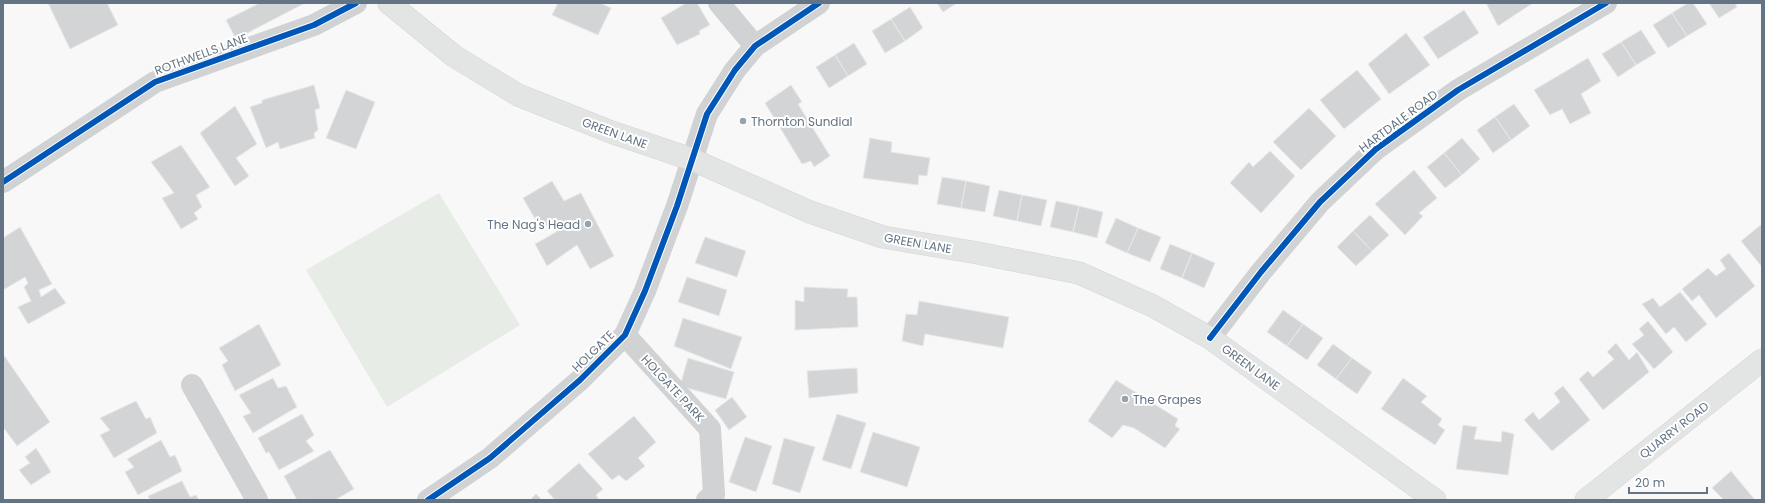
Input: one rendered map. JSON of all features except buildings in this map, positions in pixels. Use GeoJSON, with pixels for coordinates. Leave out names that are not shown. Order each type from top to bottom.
{"type":"FeatureCollection","features":[{"type":"Feature","properties":{"kind":"main road","name":"GREEN LANE"},"geometry":{"type":"LineString","coordinates":[[389,3],[454,56],[518,95],[611,132],[691,159],[810,212],[883,237],[978,253],[1079,273],[1153,306],[1210,338],[1434,500]]}},
{"type":"Feature","properties":{"kind":"main road","name":"QUARRY ROAD"},"geometry":{"type":"LineString","coordinates":[[1586,500],[1762,360]]}},
{"type":"Feature","properties":{"kind":"street","name":"ROTHWELLS LANE"},"geometry":{"type":"LineString","coordinates":[[3,182],[155,82],[314,25],[356,3]]}},
{"type":"Feature","properties":{"kind":"street"},"geometry":{"type":"LineString","coordinates":[[719,3],[755,46]]}},
{"type":"Feature","properties":{"kind":"street","name":"HOLGATE"},"geometry":{"type":"LineString","coordinates":[[428,500],[490,458],[580,380],[625,336],[650,277],[677,206],[691,159],[707,114],[735,70],[755,46],[818,3]]}},
{"type":"Feature","properties":{"kind":"street","name":"HARTDALE ROAD"},"geometry":{"type":"LineString","coordinates":[[1210,338],[1261,272],[1320,202],[1376,149],[1458,90],[1606,3]]}},
{"type":"Feature","properties":{"kind":"street","name":"HOLGATE PARK"},"geometry":{"type":"LineString","coordinates":[[625,336],[710,429],[717,498]]}},
{"type":"Feature","properties":{"kind":"street"},"geometry":{"type":"LineString","coordinates":[[192,386],[256,500]]}},
{"type":"Feature","properties":{"kind":"shaded area"},"geometry":{"type":"Polygon","coordinates":[[[439,193],[520,325],[387,407],[306,270],[439,193]]]}},
{"type":"Feature","properties":{"kind":"cycle path"},"geometry":{"type":"LineString","coordinates":[[3,182],[155,82],[314,25],[356,3]]}},
{"type":"Feature","properties":{"kind":"cycle path"},"geometry":{"type":"LineString","coordinates":[[428,500],[490,458],[580,380],[625,335],[645,291],[677,206],[707,114],[735,70],[755,46],[819,3]]}},
{"type":"Feature","properties":{"kind":"cycle path"},"geometry":{"type":"LineString","coordinates":[[1210,338],[1261,272],[1320,202],[1376,149],[1458,90],[1606,3]]}},
{"type":"Feature","properties":{"kind":"place","name":"Thornton Sundial"},"geometry":{"type":"Point","coordinates":[743,121]}},
{"type":"Feature","properties":{"kind":"place","name":"The Nag's Head"},"geometry":{"type":"Point","coordinates":[588,224]}},
{"type":"Feature","properties":{"kind":"place","name":"The Grapes"},"geometry":{"type":"Point","coordinates":[1125,399]}}]}
